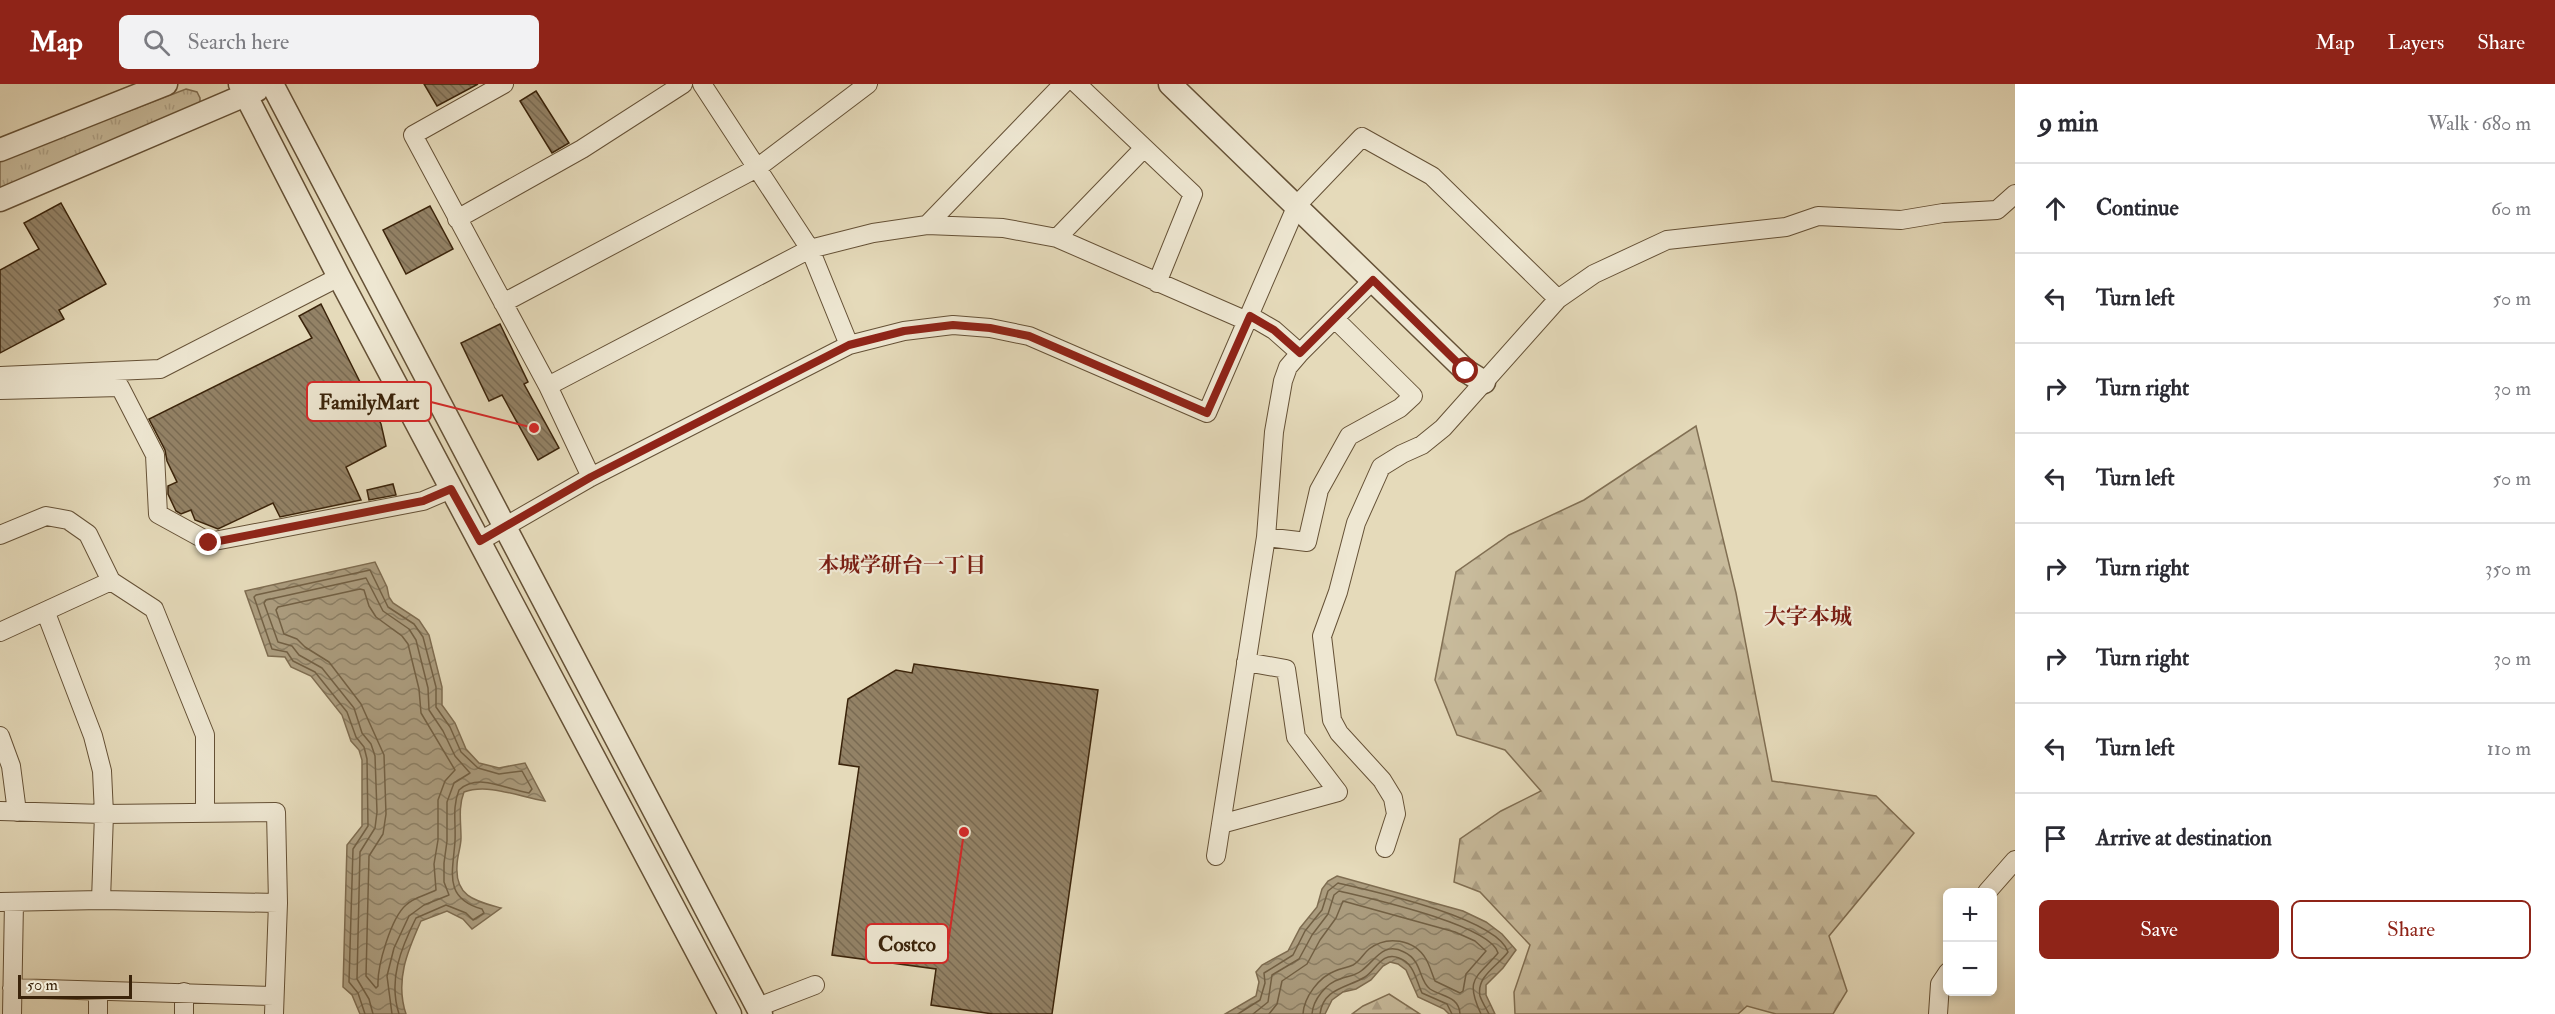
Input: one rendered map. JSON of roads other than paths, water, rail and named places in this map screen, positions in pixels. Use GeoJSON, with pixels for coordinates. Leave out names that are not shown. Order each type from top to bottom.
{"type":"FeatureCollection","features":[{"type":"Feature","properties":{"kind":"street"},"geometry":{"type":"LineString","coordinates":[[0,150],[166,84]]}},
{"type":"Feature","properties":{"kind":"street"},"geometry":{"type":"LineString","coordinates":[[0,200],[243,89],[272,84],[651,805],[755,1012],[815,985]]}},
{"type":"Feature","properties":{"kind":"street"},"geometry":{"type":"LineString","coordinates":[[504,84],[412,135],[548,386],[591,477]]}},
{"type":"Feature","properties":{"kind":"street"},"geometry":{"type":"LineString","coordinates":[[457,219],[582,149],[683,84]]}},
{"type":"Feature","properties":{"kind":"street"},"geometry":{"type":"LineString","coordinates":[[702,84],[810,249],[849,345]]}},
{"type":"Feature","properties":{"kind":"street"},"geometry":{"type":"LineString","coordinates":[[503,303],[757,168],[868,84]]}},
{"type":"Feature","properties":{"kind":"street"},"geometry":{"type":"LineString","coordinates":[[927,225],[1064,84]]}},
{"type":"Feature","properties":{"kind":"street"},"geometry":{"type":"LineString","coordinates":[[1077,84],[1193,194],[1157,283]]}},
{"type":"Feature","properties":{"kind":"street"},"geometry":{"type":"LineString","coordinates":[[1170,84],[1474,363],[1484,382]]}},
{"type":"Feature","properties":{"kind":"street"},"geometry":{"type":"LineString","coordinates":[[1185,84],[1300,201],[1373,280],[1466,371],[1484,382]]}},
{"type":"Feature","properties":{"kind":"street"},"geometry":{"type":"LineString","coordinates":[[243,89],[339,277],[730,1014]]}},
{"type":"Feature","properties":{"kind":"street"},"geometry":{"type":"LineString","coordinates":[[480,541],[591,477],[849,345],[904,331],[953,325],[990,328],[1029,336],[1207,413],[1300,201],[1362,137],[1431,176],[1558,299]]}},
{"type":"Feature","properties":{"kind":"street"},"geometry":{"type":"LineString","coordinates":[[1057,238],[1143,148]]}},
{"type":"Feature","properties":{"kind":"street"},"geometry":{"type":"LineString","coordinates":[[1385,848],[1396,814],[1393,798],[1382,780],[1339,733],[1332,720],[1322,636],[1338,592],[1356,523],[1381,467],[1402,454],[1422,446],[1443,428],[1558,299],[1594,274],[1667,240],[1786,227],[1818,216],[1901,220],[1943,213],[1997,210],[2015,194]]}},
{"type":"Feature","properties":{"kind":"street"},"geometry":{"type":"LineString","coordinates":[[548,386],[810,249],[873,233],[927,225],[1003,228],[1057,238],[1157,283],[1274,330],[1300,353]]}},
{"type":"Feature","properties":{"kind":"street"},"geometry":{"type":"LineString","coordinates":[[0,376],[160,369],[339,277]]}},
{"type":"Feature","properties":{"kind":"street"},"geometry":{"type":"LineString","coordinates":[[1216,856],[1266,537],[1274,432],[1282,381],[1288,367],[1300,353],[1373,280]]}},
{"type":"Feature","properties":{"kind":"street"},"geometry":{"type":"LineString","coordinates":[[1266,537],[1307,542],[1319,490],[1349,436],[1400,408],[1413,396],[1335,319]]}},
{"type":"Feature","properties":{"kind":"street"},"geometry":{"type":"LineString","coordinates":[[0,390],[120,387],[155,455],[158,514],[209,543],[423,501],[451,489]]}},
{"type":"Feature","properties":{"kind":"street"},"geometry":{"type":"LineString","coordinates":[[0,535],[46,516],[68,520],[88,534],[111,581],[154,609],[205,735],[205,812]]}},
{"type":"Feature","properties":{"kind":"street"},"geometry":{"type":"LineString","coordinates":[[0,632],[46,613],[111,581]]}},
{"type":"Feature","properties":{"kind":"street"},"geometry":{"type":"LineString","coordinates":[[46,613],[93,736],[102,771],[104,814],[101,900]]}},
{"type":"Feature","properties":{"kind":"street"},"geometry":{"type":"LineString","coordinates":[[1221,824],[1338,792],[1296,737],[1286,669],[1246,662]]}},
{"type":"Feature","properties":{"kind":"street"},"geometry":{"type":"LineString","coordinates":[[0,736],[11,766],[9,812],[104,814],[276,812],[278,903],[274,1005],[184,993],[12,988]]}},
{"type":"Feature","properties":{"kind":"street"},"geometry":{"type":"LineString","coordinates":[[627,818],[651,805]]}},
{"type":"Feature","properties":{"kind":"street"},"geometry":{"type":"LineString","coordinates":[[1990,888],[2015,860]]}},
{"type":"Feature","properties":{"kind":"street"},"geometry":{"type":"LineString","coordinates":[[12,1014],[7,902],[101,900],[278,903]]}},
{"type":"Feature","properties":{"kind":"street"},"geometry":{"type":"LineString","coordinates":[[1938,1014],[1940,984],[1943,979]]}},
{"type":"Feature","properties":{"kind":"street"},"geometry":{"type":"LineString","coordinates":[[98,992],[98,1014]]}},
{"type":"Feature","properties":{"kind":"street"},"geometry":{"type":"LineString","coordinates":[[184,993],[184,1014]]}},
{"type":"Feature","properties":{"kind":"water"},"geometry":{"type":"Polygon","coordinates":[[[375,562],[393,603],[419,620],[429,635],[442,687],[442,705],[455,723],[466,749],[479,763],[499,768],[525,763],[545,801],[494,790],[464,792],[460,809],[461,841],[457,876],[463,891],[469,896],[501,908],[472,929],[463,919],[447,911],[421,921],[407,955],[402,978],[406,1014],[360,1014],[352,995],[343,987],[347,845],[362,826],[362,760],[359,750],[351,741],[342,715],[311,676],[291,667],[285,657],[268,656],[245,591],[375,562]]]}},
{"type":"Feature","properties":{"kind":"water"},"geometry":{"type":"Polygon","coordinates":[[[1337,876],[1463,911],[1486,922],[1502,934],[1516,950],[1503,968],[1486,985],[1486,995],[1495,1014],[1449,1014],[1444,1009],[1418,997],[1406,970],[1390,962],[1383,966],[1371,980],[1356,989],[1343,992],[1332,1000],[1325,1014],[1225,1014],[1256,996],[1259,982],[1256,972],[1262,965],[1288,951],[1300,928],[1317,907],[1322,889],[1328,881],[1337,876]]]}},
{"type":"Feature","properties":{"kind":"place","name":"FamilyMart"},"geometry":{"type":"Point","coordinates":[534,428]}},
{"type":"Feature","properties":{"kind":"place","name":"Costco"},"geometry":{"type":"Point","coordinates":[964,832]}},
{"type":"Feature","properties":{"kind":"district","name":"本城学研台一丁目"},"geometry":{"type":"Point","coordinates":[902,565]}},
{"type":"Feature","properties":{"kind":"district","name":"大字本城"},"geometry":{"type":"Point","coordinates":[1808,616]}}]}
